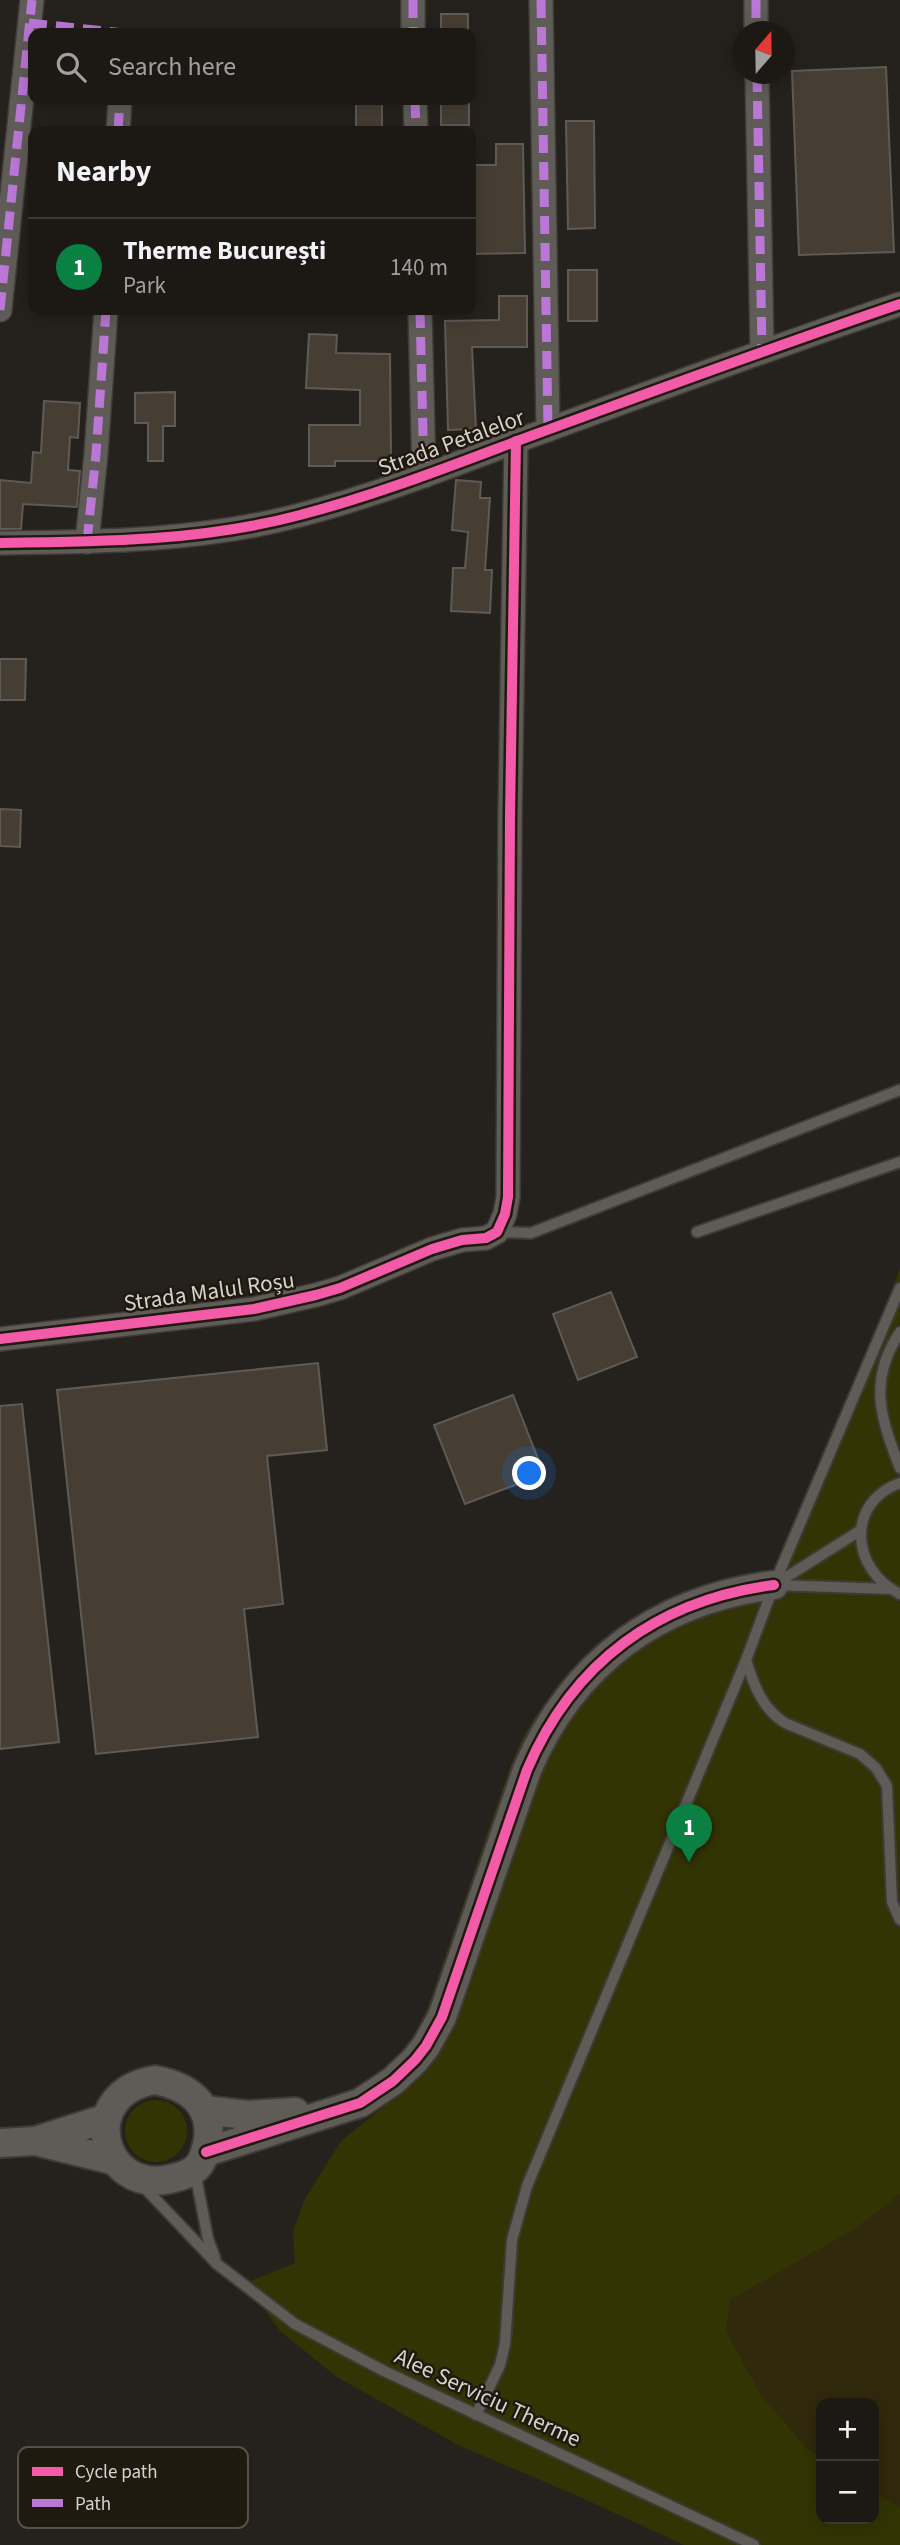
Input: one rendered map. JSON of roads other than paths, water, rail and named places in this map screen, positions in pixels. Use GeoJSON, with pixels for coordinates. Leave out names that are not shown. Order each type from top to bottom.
{"type":"FeatureCollection","features":[{"type":"Feature","properties":{"kind":"street"},"geometry":{"type":"LineString","coordinates":[[29,28],[32,0]]}},
{"type":"Feature","properties":{"kind":"street"},"geometry":{"type":"LineString","coordinates":[[412,0],[413,28]]}},
{"type":"Feature","properties":{"kind":"street"},"geometry":{"type":"LineString","coordinates":[[541,0],[548,430]]}},
{"type":"Feature","properties":{"kind":"street"},"geometry":{"type":"LineString","coordinates":[[756,0],[756,21]]}},
{"type":"Feature","properties":{"kind":"street"},"geometry":{"type":"LineString","coordinates":[[0,310],[28,39]]}},
{"type":"Feature","properties":{"kind":"street"},"geometry":{"type":"LineString","coordinates":[[757,84],[762,350]]}},
{"type":"Feature","properties":{"kind":"street"},"geometry":{"type":"LineString","coordinates":[[118,126],[120,105]]}},
{"type":"Feature","properties":{"kind":"street"},"geometry":{"type":"LineString","coordinates":[[415,105],[416,126]]}},
{"type":"Feature","properties":{"kind":"street","name":"Strada Petalelor"},"geometry":{"type":"LineString","coordinates":[[0,542],[87,542],[190,534],[299,516],[424,476],[762,350],[900,304]]}},
{"type":"Feature","properties":{"kind":"street"},"geometry":{"type":"LineString","coordinates":[[87,542],[106,315]]}},
{"type":"Feature","properties":{"kind":"street"},"geometry":{"type":"LineString","coordinates":[[420,315],[424,476]]}},
{"type":"Feature","properties":{"kind":"street"},"geometry":{"type":"LineString","coordinates":[[497,1232],[505,1214],[508,1197],[516,442]]}},
{"type":"Feature","properties":{"kind":"street","name":"Strada Malul Roșu"},"geometry":{"type":"LineString","coordinates":[[0,1339],[285,1304],[340,1288],[432,1249],[462,1240],[486,1238],[497,1232]]}},
{"type":"Feature","properties":{"kind":"street"},"geometry":{"type":"LineString","coordinates":[[35,2141],[124,2168],[148,2180],[164,2180],[200,2161],[360,2103],[393,2081],[426,2046],[448,2003],[527,1770],[552,1719],[575,1688],[622,1644],[670,1614],[722,1594],[775,1585]]}},
{"type":"Feature","properties":{"kind":"street"},"geometry":{"type":"LineString","coordinates":[[124,2168],[108,2148],[105,2133],[107,2119],[113,2103],[124,2091],[139,2083],[155,2080],[175,2084],[189,2092],[204,2110],[209,2132],[200,2161]]}},
{"type":"Feature","properties":{"kind":"street"},"geometry":{"type":"LineString","coordinates":[[204,2110],[277,2115],[360,2103]]}},
{"type":"Feature","properties":{"kind":"street"},"geometry":{"type":"LineString","coordinates":[[0,2143],[35,2141],[107,2119]]}},
{"type":"Feature","properties":{"kind":"lane"},"geometry":{"type":"LineString","coordinates":[[497,1232],[531,1233],[900,1090]]}},
{"type":"Feature","properties":{"kind":"lane"},"geometry":{"type":"LineString","coordinates":[[697,1232],[900,1162]]}},
{"type":"Feature","properties":{"kind":"lane"},"geometry":{"type":"LineString","coordinates":[[477,2415],[500,2365],[505,2344],[512,2240],[527,2186],[900,1288]]}},
{"type":"Feature","properties":{"kind":"lane"},"geometry":{"type":"LineString","coordinates":[[900,1332],[885,1358],[880,1375],[879,1396],[885,1426],[900,1468]]}},
{"type":"Feature","properties":{"kind":"lane"},"geometry":{"type":"LineString","coordinates":[[895,1591],[873,1574],[867,1564],[863,1554],[861,1530],[869,1508],[876,1499],[884,1491],[900,1483]]}},
{"type":"Feature","properties":{"kind":"lane"},"geometry":{"type":"LineString","coordinates":[[775,1585],[861,1530]]}},
{"type":"Feature","properties":{"kind":"lane"},"geometry":{"type":"LineString","coordinates":[[775,1585],[895,1591]]}},
{"type":"Feature","properties":{"kind":"lane"},"geometry":{"type":"LineString","coordinates":[[746,1660],[762,1702],[775,1716],[785,1723],[860,1754],[876,1768],[887,1786],[892,1902],[900,1920]]}},
{"type":"Feature","properties":{"kind":"lane"},"geometry":{"type":"LineString","coordinates":[[200,2161],[208,2239],[217,2264]]}},
{"type":"Feature","properties":{"kind":"lane","name":"Alee Serviciu Therme"},"geometry":{"type":"LineString","coordinates":[[124,2168],[217,2264],[295,2324],[477,2415],[754,2545]]}},
{"type":"Feature","properties":{"kind":"place","name":"Therme București"},"geometry":{"type":"Point","coordinates":[689,1862]}}]}
